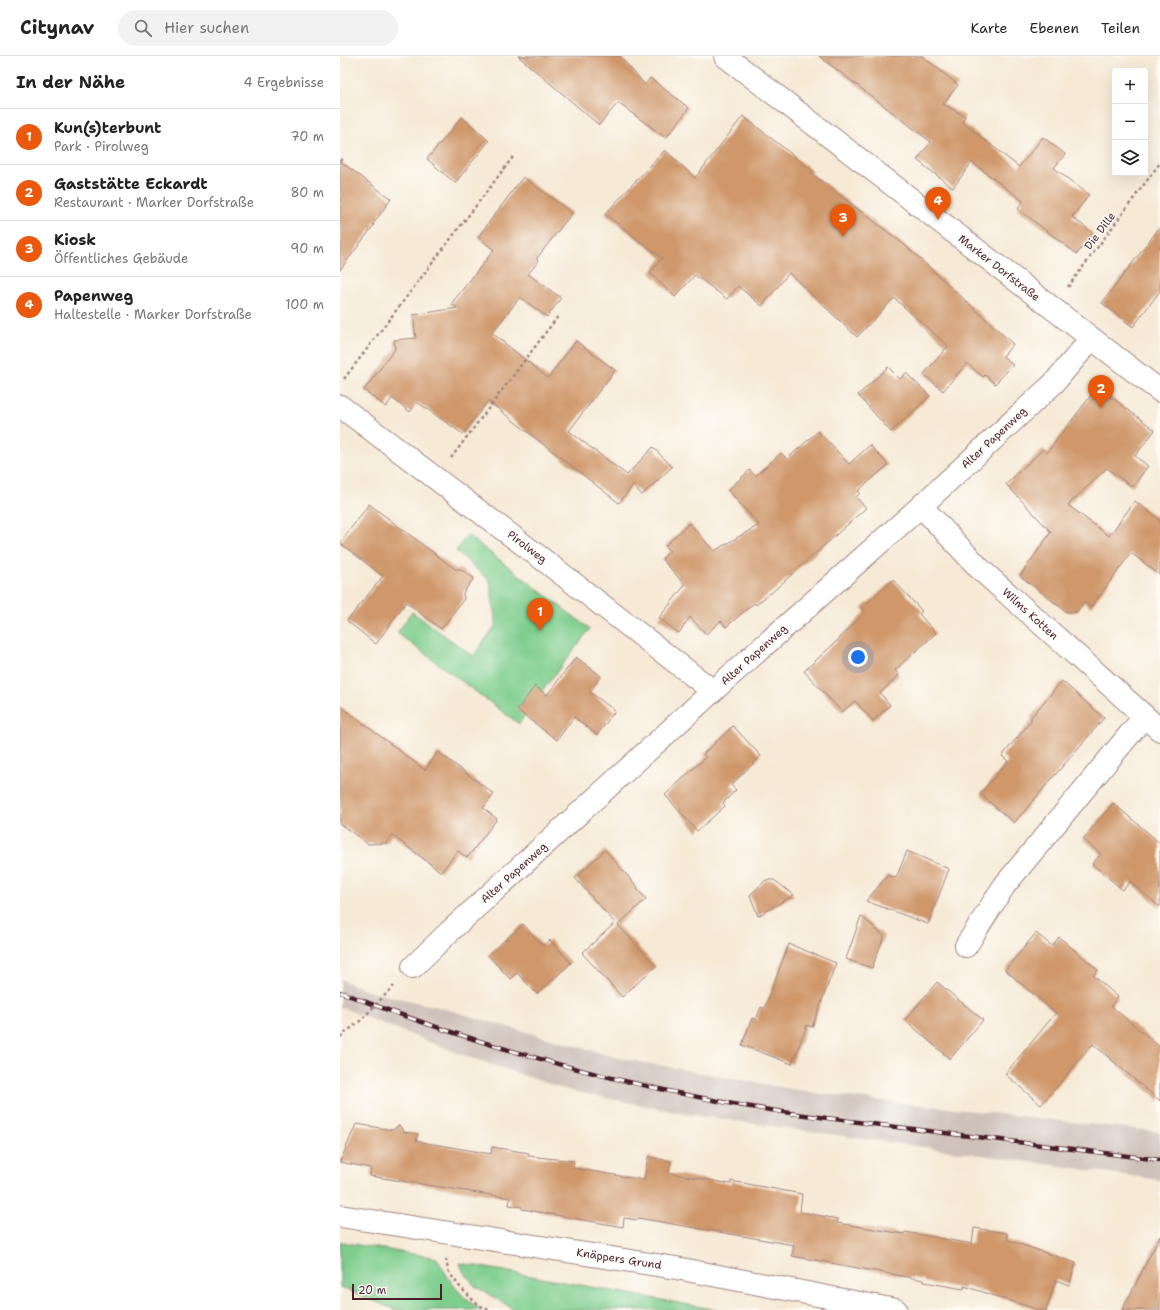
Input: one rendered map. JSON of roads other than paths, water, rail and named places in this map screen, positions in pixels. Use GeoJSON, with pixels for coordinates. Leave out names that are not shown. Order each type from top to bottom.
{"type":"FeatureCollection","features":[{"type":"Feature","properties":{"kind":"street","name":"Marker Dorfstraße"},"geometry":{"type":"LineString","coordinates":[[725,56],[1160,391]]}},
{"type":"Feature","properties":{"kind":"street","name":"Alter Papenweg"},"geometry":{"type":"LineString","coordinates":[[413,967],[449,932],[713,691],[921,506],[1054,383],[1091,339]]}},
{"type":"Feature","properties":{"kind":"street","name":"Pirolweg"},"geometry":{"type":"LineString","coordinates":[[340,406],[436,477],[713,691]]}},
{"type":"Feature","properties":{"kind":"street","name":"Wilms Kotten"},"geometry":{"type":"LineString","coordinates":[[921,506],[980,569],[1152,724],[1004,886],[966,946]]}},
{"type":"Feature","properties":{"kind":"street","name":"Knäppers Grund"},"geometry":{"type":"LineString","coordinates":[[340,1216],[676,1268],[896,1310]]}},
{"type":"Feature","properties":{"kind":"railway"},"geometry":{"type":"LineString","coordinates":[[340,992],[485,1043],[584,1071],[683,1094],[733,1104],[803,1115],[1160,1160]]}},
{"type":"Feature","properties":{"kind":"place","name":"Papenweg"},"geometry":{"type":"Point","coordinates":[938,220]}},
{"type":"Feature","properties":{"kind":"place","name":"Kiosk"},"geometry":{"type":"Point","coordinates":[843,237]}},
{"type":"Feature","properties":{"kind":"place","name":"Gaststätte Eckardt"},"geometry":{"type":"Point","coordinates":[1101,408]}},
{"type":"Feature","properties":{"kind":"place","name":"Kun(s)terbunt"},"geometry":{"type":"Point","coordinates":[540,631]}}]}
